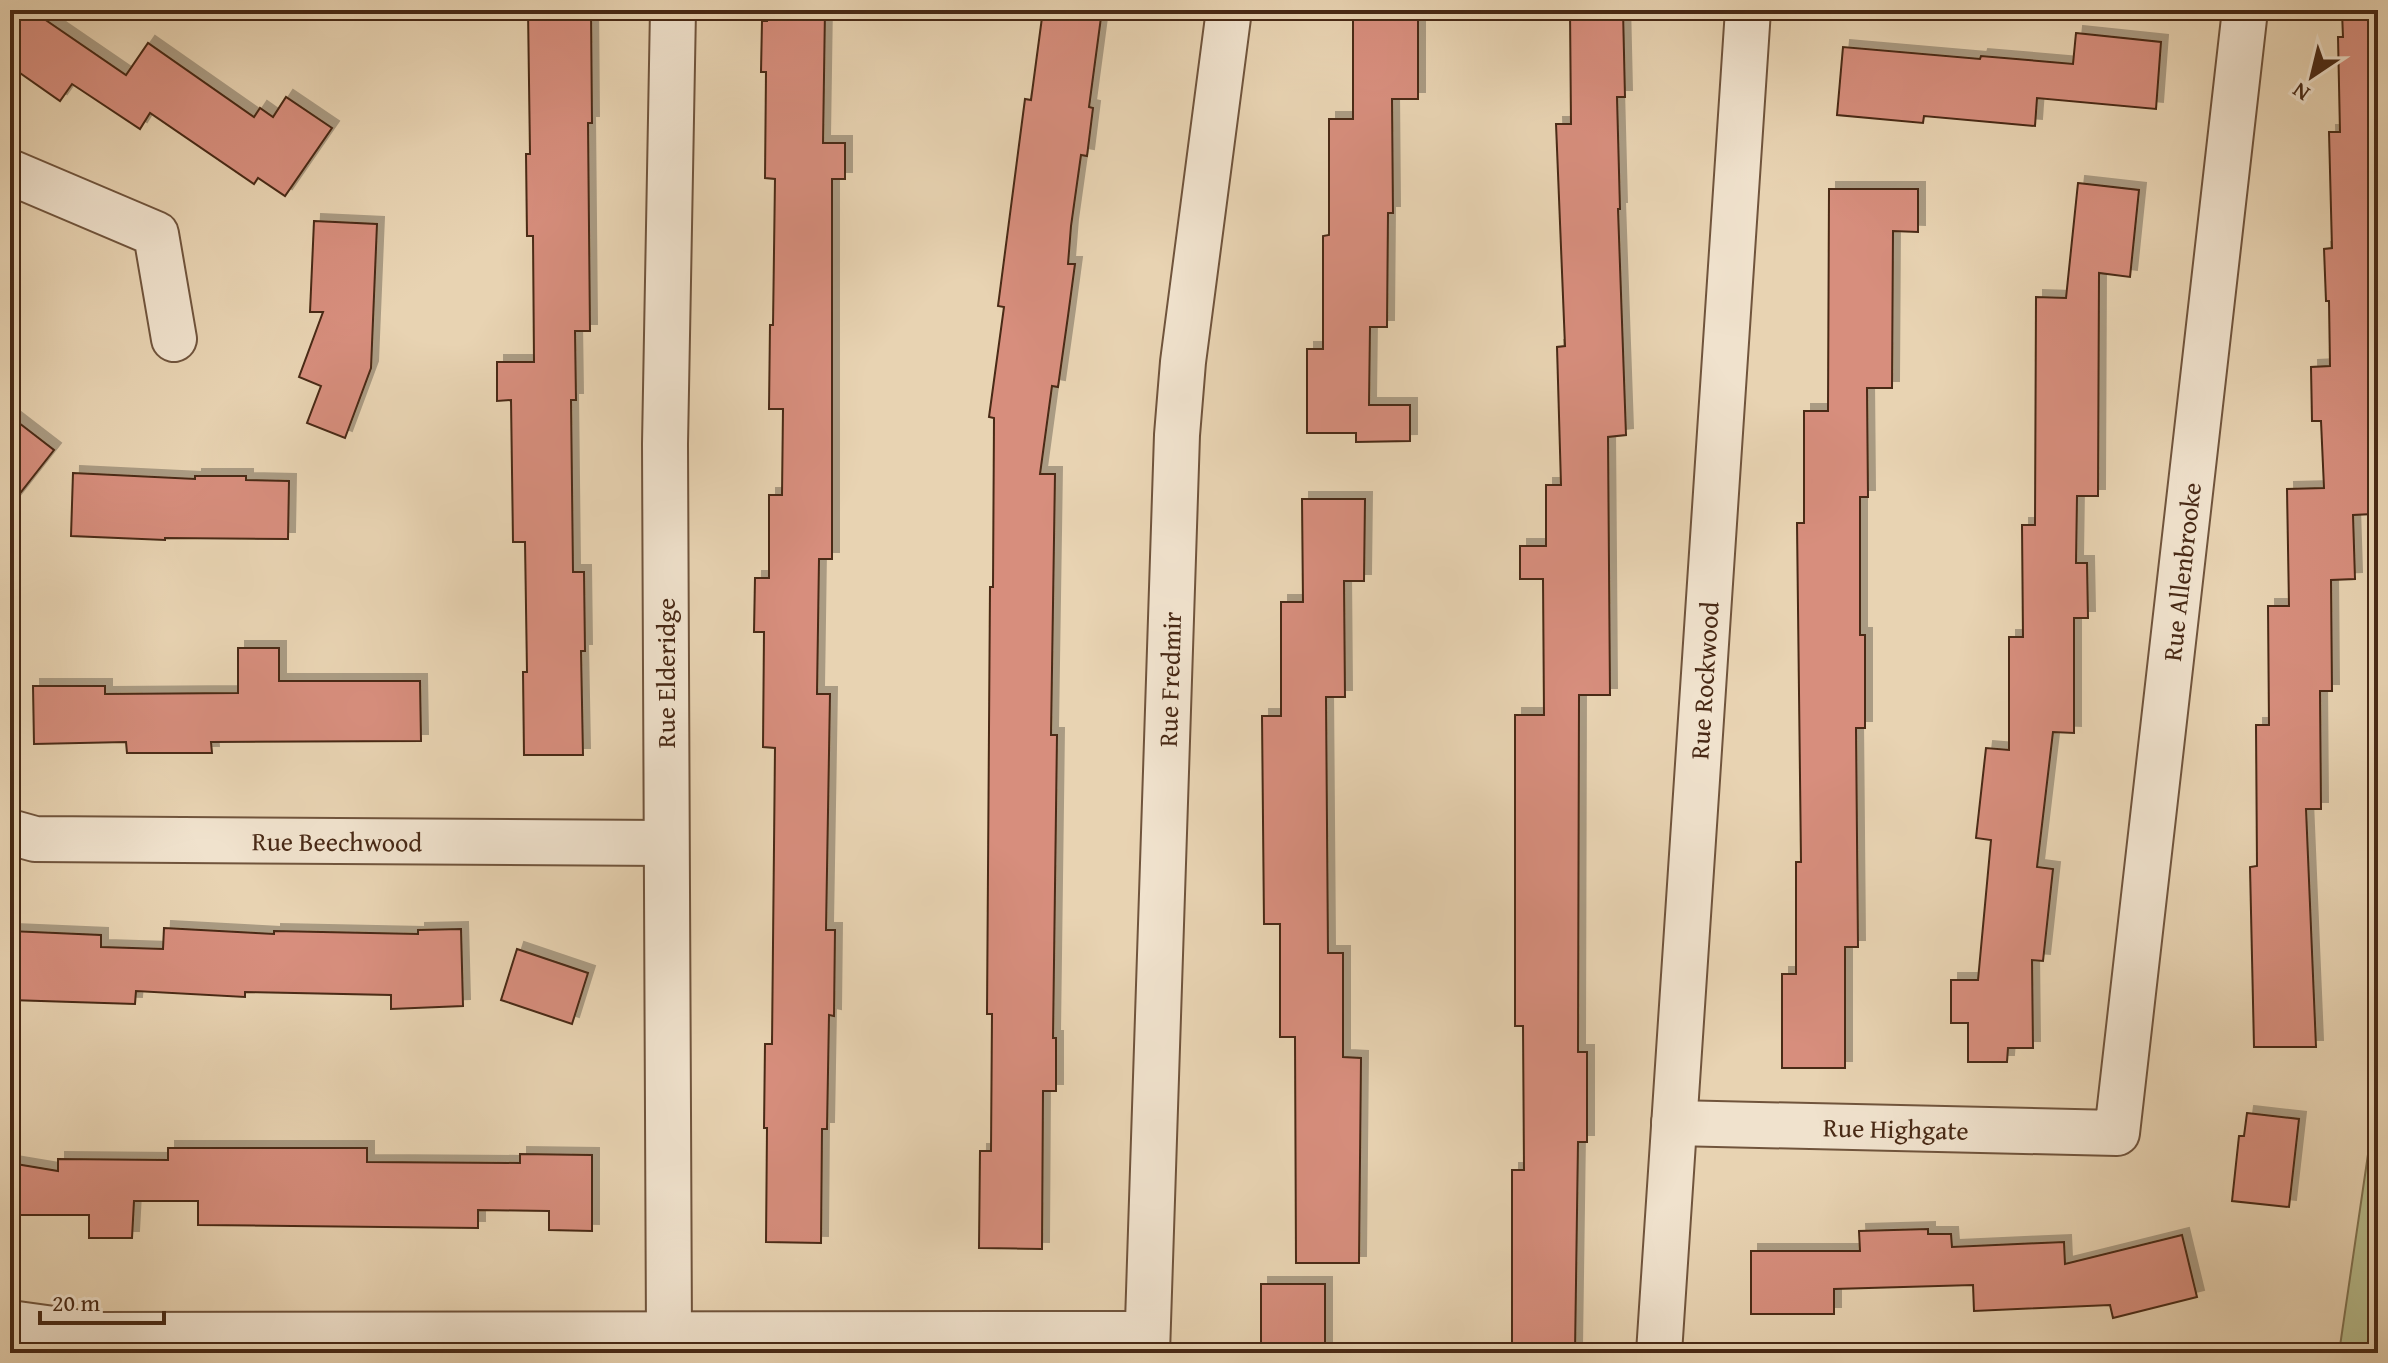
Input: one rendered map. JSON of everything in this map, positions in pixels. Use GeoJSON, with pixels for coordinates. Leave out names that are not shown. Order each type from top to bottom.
{"type":"FeatureCollection","features":[{"type":"Feature","properties":{"kind":"street","name":"Rue Elderidge"},"geometry":{"type":"LineString","coordinates":[[669,1336],[665,444],[673,10]]}},
{"type":"Feature","properties":{"kind":"street","name":"Rue Fredmir"},"geometry":{"type":"LineString","coordinates":[[1146,1344],[1177,435],[1183,362],[1229,10]]}},
{"type":"Feature","properties":{"kind":"street","name":"Rue Rockwood"},"geometry":{"type":"LineString","coordinates":[[1659,1353],[1748,10]]}},
{"type":"Feature","properties":{"kind":"street","name":"Rue Allenbrooke"},"geometry":{"type":"LineString","coordinates":[[2117,1133],[2245,10]]}},
{"type":"Feature","properties":{"kind":"street"},"geometry":{"type":"LineString","coordinates":[[10,172],[156,234],[174,339]]}},
{"type":"Feature","properties":{"kind":"street","name":"Rue Beechwood"},"geometry":{"type":"LineString","coordinates":[[10,832],[35,839],[665,843]]}},
{"type":"Feature","properties":{"kind":"street","name":"Rue Highgate"},"geometry":{"type":"LineString","coordinates":[[1674,1123],[2117,1133]]}},
{"type":"Feature","properties":{"kind":"street"},"geometry":{"type":"LineString","coordinates":[[10,1323],[97,1335],[669,1336],[1146,1344]]}},
{"type":"Feature","properties":{"kind":"green space"},"geometry":{"type":"Polygon","coordinates":[[[2378,1086],[2378,1353],[2339,1353],[2378,1086]]]}},
{"type":"Feature","properties":{"kind":"building"},"geometry":{"type":"Polygon","coordinates":[[[24,10],[31,10],[126,75],[148,43],[254,117],[260,108],[273,117],[286,97],[332,128],[285,196],[258,178],[254,184],[150,113],[140,129],[72,84],[60,101],[10,66],[10,31],[24,10]]]}},
{"type":"Feature","properties":{"kind":"building"},"geometry":{"type":"Polygon","coordinates":[[[528,10],[591,10],[592,123],[588,123],[590,331],[575,331],[576,400],[571,400],[573,572],[584,572],[585,651],[581,651],[583,755],[524,755],[523,672],[527,672],[525,542],[513,542],[511,400],[497,401],[497,362],[534,362],[533,236],[527,236],[526,154],[530,154],[528,10]]]}},
{"type":"Feature","properties":{"kind":"building"},"geometry":{"type":"Polygon","coordinates":[[[767,10],[825,10],[823,143],[845,143],[845,179],[832,179],[832,559],[819,559],[817,694],[830,694],[826,930],[835,930],[834,1016],[829,1015],[827,1129],[822,1129],[821,1243],[766,1242],[765,1044],[772,1044],[775,748],[763,747],[764,632],[754,632],[755,578],[769,578],[769,495],[782,495],[783,409],[769,409],[775,179],[765,178],[766,72],[761,72],[762,21],[767,21],[767,10]]]}},
{"type":"Feature","properties":{"kind":"building"},"geometry":{"type":"Polygon","coordinates":[[[1043,10],[1102,10],[1089,107],[1093,108],[1087,156],[1081,155],[1071,226],[1068,264],[1075,264],[1058,387],[1052,386],[1040,474],[1055,474],[1051,735],[1057,735],[1053,1038],[1056,1038],[1056,1091],[1043,1091],[1042,1249],[979,1248],[980,1151],[991,1151],[992,1014],[987,1014],[994,418],[989,417],[1004,307],[998,306],[1025,99],[1031,100],[1043,10]]]}},
{"type":"Feature","properties":{"kind":"building"},"geometry":{"type":"Polygon","coordinates":[[[1353,10],[1418,10],[1418,99],[1392,99],[1393,213],[1388,213],[1387,327],[1370,327],[1369,405],[1410,405],[1410,441],[1356,442],[1356,433],[1307,433],[1307,349],[1323,349],[1323,236],[1329,235],[1329,119],[1353,119],[1353,10]]]}},
{"type":"Feature","properties":{"kind":"building"},"geometry":{"type":"Polygon","coordinates":[[[1623,10],[1625,97],[1617,97],[1626,435],[1608,437],[1610,695],[1579,695],[1578,1052],[1587,1052],[1587,1142],[1578,1142],[1575,1353],[1512,1353],[1512,1170],[1524,1170],[1523,1026],[1515,1026],[1515,715],[1544,715],[1543,579],[1520,579],[1520,546],[1546,546],[1546,485],[1561,485],[1557,347],[1565,346],[1556,124],[1571,124],[1570,11],[1623,10]]]}},
{"type":"Feature","properties":{"kind":"building"},"geometry":{"type":"Polygon","coordinates":[[[2378,11],[2378,458],[2371,458],[2373,514],[2353,515],[2355,579],[2331,580],[2332,691],[2320,691],[2321,809],[2306,809],[2316,1047],[2254,1047],[2250,867],[2257,866],[2256,725],[2269,725],[2268,606],[2289,606],[2287,489],[2324,488],[2321,421],[2312,421],[2311,367],[2330,366],[2324,249],[2332,248],[2329,132],[2340,132],[2338,37],[2343,37],[2342,12],[2378,11]]]}},
{"type":"Feature","properties":{"kind":"building"},"geometry":{"type":"Polygon","coordinates":[[[2076,33],[2161,42],[2156,109],[2037,98],[2035,126],[1924,116],[1923,123],[1837,115],[1843,47],[2073,64],[2076,33]]]}},
{"type":"Feature","properties":{"kind":"building"},"geometry":{"type":"Polygon","coordinates":[[[2078,183],[2139,190],[2130,277],[2099,273],[2098,496],[2077,496],[2076,563],[2087,563],[2088,618],[2074,618],[2074,733],[2053,732],[2037,867],[2053,869],[2043,961],[2032,960],[2033,1048],[2008,1048],[2007,1062],[1968,1062],[1968,1023],[1951,1023],[1951,980],[1978,980],[1991,840],[1976,838],[1986,748],[2009,750],[2009,637],[2023,637],[2022,525],[2035,525],[2036,297],[2066,298],[2078,183]]]}},
{"type":"Feature","properties":{"kind":"building"},"geometry":{"type":"Polygon","coordinates":[[[1829,189],[1918,189],[1918,232],[1893,231],[1892,388],[1867,388],[1868,497],[1860,497],[1860,635],[1865,635],[1865,728],[1856,728],[1858,947],[1845,947],[1845,1068],[1782,1068],[1782,974],[1796,974],[1796,862],[1801,862],[1797,523],[1804,523],[1804,411],[1828,411],[1829,189]]]}},
{"type":"Feature","properties":{"kind":"building"},"geometry":{"type":"Polygon","coordinates":[[[314,221],[377,224],[371,368],[345,438],[307,423],[321,386],[299,377],[323,312],[310,312],[314,221]]]}},
{"type":"Feature","properties":{"kind":"building"},"geometry":{"type":"Polygon","coordinates":[[[10,416],[54,450],[10,506],[10,416]]]}},
{"type":"Feature","properties":{"kind":"building"},"geometry":{"type":"Polygon","coordinates":[[[73,473],[195,479],[195,476],[246,476],[246,480],[289,481],[288,539],[165,540],[71,536],[73,473]]]}},
{"type":"Feature","properties":{"kind":"building"},"geometry":{"type":"Polygon","coordinates":[[[1302,499],[1365,499],[1364,581],[1344,581],[1345,697],[1326,697],[1328,953],[1343,953],[1343,1057],[1361,1058],[1359,1263],[1296,1263],[1295,1037],[1280,1037],[1280,924],[1264,924],[1262,716],[1281,716],[1281,602],[1303,602],[1302,499]]]}},
{"type":"Feature","properties":{"kind":"building"},"geometry":{"type":"Polygon","coordinates":[[[238,648],[279,648],[279,681],[420,681],[421,741],[211,742],[212,753],[127,753],[126,742],[34,744],[33,686],[105,686],[105,694],[238,693],[238,648]]]}},
{"type":"Feature","properties":{"kind":"building"},"geometry":{"type":"Polygon","coordinates":[[[164,928],[274,934],[274,931],[418,934],[418,930],[461,929],[463,1006],[391,1009],[391,995],[245,992],[245,997],[136,991],[135,1004],[10,1000],[10,931],[101,935],[101,947],[163,949],[164,928]]]}},
{"type":"Feature","properties":{"kind":"building"},"geometry":{"type":"Polygon","coordinates":[[[517,949],[588,973],[572,1024],[501,1000],[517,949]]]}},
{"type":"Feature","properties":{"kind":"building"},"geometry":{"type":"Polygon","coordinates":[[[2247,1113],[2299,1119],[2289,1207],[2232,1201],[2239,1136],[2244,1136],[2247,1113]]]}},
{"type":"Feature","properties":{"kind":"building"},"geometry":{"type":"Polygon","coordinates":[[[168,1148],[367,1148],[367,1162],[520,1163],[520,1154],[592,1155],[592,1231],[549,1230],[549,1211],[478,1210],[478,1228],[198,1225],[198,1201],[134,1201],[132,1238],[89,1238],[89,1215],[10,1215],[10,1163],[58,1171],[58,1159],[168,1160],[168,1148]]]}},
{"type":"Feature","properties":{"kind":"building"},"geometry":{"type":"Polygon","coordinates":[[[1928,1229],[1928,1234],[1951,1234],[1952,1247],[2064,1242],[2065,1264],[2182,1235],[2197,1297],[2113,1318],[2110,1305],[1974,1311],[1973,1285],[1834,1289],[1834,1314],[1751,1314],[1751,1251],[1860,1251],[1859,1231],[1928,1229]]]}},
{"type":"Feature","properties":{"kind":"building"},"geometry":{"type":"Polygon","coordinates":[[[1261,1284],[1325,1284],[1325,1353],[1261,1353],[1261,1284]]]}}]}
